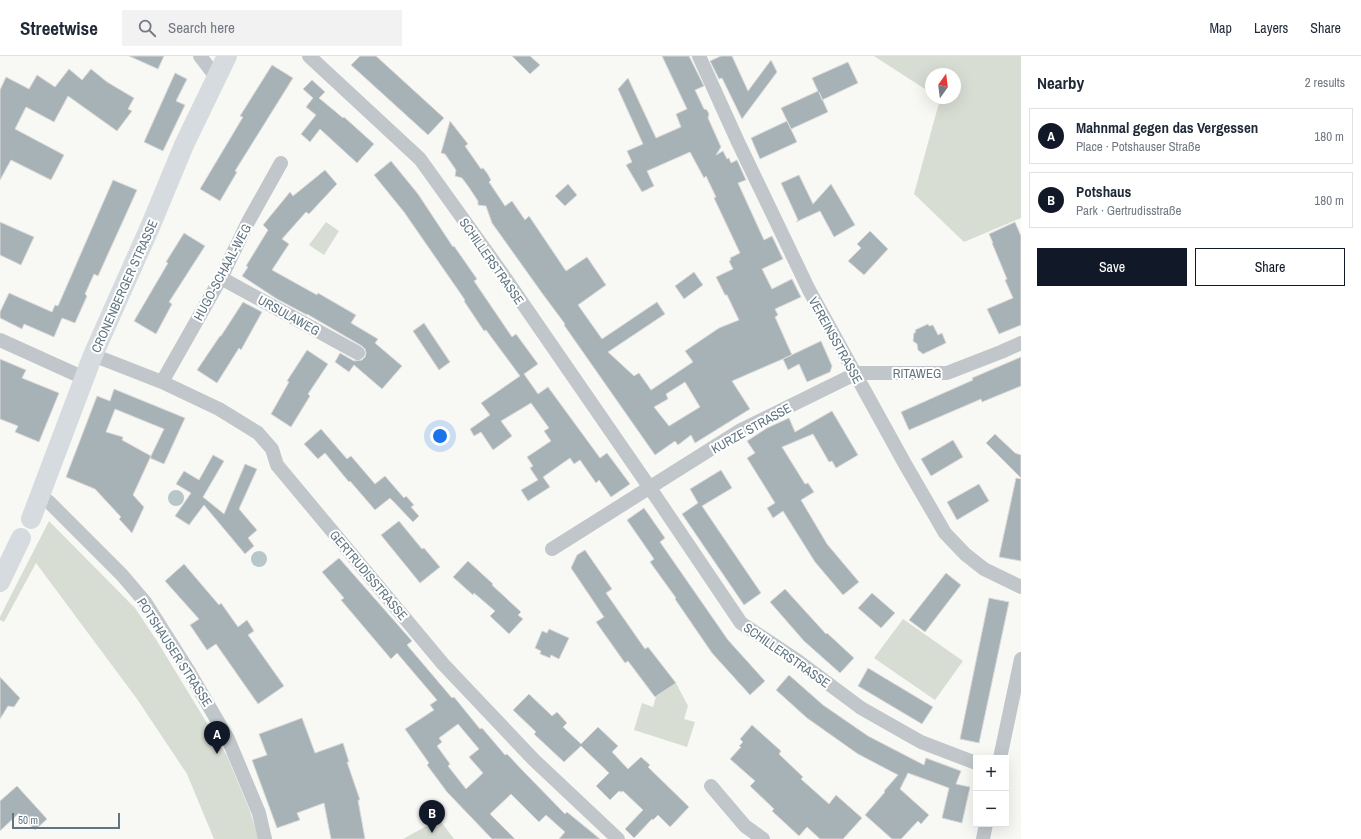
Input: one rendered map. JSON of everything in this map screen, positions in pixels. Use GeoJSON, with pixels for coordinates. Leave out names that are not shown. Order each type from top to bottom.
{"type":"FeatureCollection","features":[{"type":"Feature","properties":{"kind":"main road","name":"CRONENBERGER STRASSE"},"geometry":{"type":"LineString","coordinates":[[30,519],[93,355],[150,227],[184,145],[227,56]]}},
{"type":"Feature","properties":{"kind":"main road"},"geometry":{"type":"LineString","coordinates":[[0,582],[21,538]]}},
{"type":"Feature","properties":{"kind":"street"},"geometry":{"type":"LineString","coordinates":[[200,56],[216,77]]}},
{"type":"Feature","properties":{"kind":"street","name":"SCHILLERSTRASSE"},"geometry":{"type":"LineString","coordinates":[[309,56],[420,160],[503,276],[650,488],[740,623],[798,661],[867,712],[921,742],[973,762]]}},
{"type":"Feature","properties":{"kind":"street","name":"VEREINSSTRASSE"},"geometry":{"type":"LineString","coordinates":[[699,56],[738,142],[809,290],[905,464],[946,533],[965,554],[984,569],[1021,587]]}},
{"type":"Feature","properties":{"kind":"street","name":"HUGO-SCHAAL-WEG"},"geometry":{"type":"LineString","coordinates":[[162,382],[221,278],[248,222],[281,163]]}},
{"type":"Feature","properties":{"kind":"street","name":"URSULAWEG"},"geometry":{"type":"LineString","coordinates":[[221,278],[358,353]]}},
{"type":"Feature","properties":{"kind":"street"},"geometry":{"type":"LineString","coordinates":[[0,340],[84,378]]}},
{"type":"Feature","properties":{"kind":"street","name":"RITAWEG"},"geometry":{"type":"LineString","coordinates":[[855,374],[947,373],[1021,343]]}},
{"type":"Feature","properties":{"kind":"street","name":"GERTRUDISSTRASSE"},"geometry":{"type":"LineString","coordinates":[[93,355],[162,382],[219,409],[258,433],[272,449],[277,465],[443,664],[534,760],[618,839]]}},
{"type":"Feature","properties":{"kind":"street","name":"KURZE STRASSE"},"geometry":{"type":"LineString","coordinates":[[650,488],[741,430],[855,374]]}},
{"type":"Feature","properties":{"kind":"street"},"geometry":{"type":"LineString","coordinates":[[552,549],[650,488]]}},
{"type":"Feature","properties":{"kind":"street","name":"POTSHAUSER STRASSE"},"geometry":{"type":"LineString","coordinates":[[40,495],[49,502],[122,575],[145,602],[188,670],[228,739],[259,813],[265,839]]}},
{"type":"Feature","properties":{"kind":"street"},"geometry":{"type":"LineString","coordinates":[[1001,755],[1021,659]]}},
{"type":"Feature","properties":{"kind":"street"},"geometry":{"type":"LineString","coordinates":[[712,786],[745,826],[763,839]]}},
{"type":"Feature","properties":{"kind":"street"},"geometry":{"type":"LineString","coordinates":[[983,839],[985,827]]}},
{"type":"Feature","properties":{"kind":"shaded area"},"geometry":{"type":"Polygon","coordinates":[[[874,56],[1021,56],[1021,218],[964,242],[914,194],[939,104],[961,104],[961,68],[925,68],[925,89],[874,56]]]}},
{"type":"Feature","properties":{"kind":"shaded area"},"geometry":{"type":"Polygon","coordinates":[[[326,222],[339,231],[324,255],[309,245],[326,222]]]}},
{"type":"Feature","properties":{"kind":"shaded area"},"geometry":{"type":"Polygon","coordinates":[[[176,490],[182,492],[184,498],[182,504],[176,506],[170,504],[168,498],[170,492],[176,490]]]}},
{"type":"Feature","properties":{"kind":"shaded area"},"geometry":{"type":"Polygon","coordinates":[[[49,521],[135,608],[157,641],[227,756],[250,811],[259,839],[214,839],[187,774],[137,699],[36,563],[4,622],[0,620],[0,617],[49,521]]]}},
{"type":"Feature","properties":{"kind":"shaded area"},"geometry":{"type":"Polygon","coordinates":[[[259,551],[266,556],[267,559],[262,566],[259,567],[252,562],[251,559],[256,552],[259,551]]]}},
{"type":"Feature","properties":{"kind":"shaded area"},"geometry":{"type":"Polygon","coordinates":[[[903,619],[963,661],[935,700],[874,658],[903,619]]]}},
{"type":"Feature","properties":{"kind":"shaded area"},"geometry":{"type":"Polygon","coordinates":[[[676,683],[688,706],[684,719],[695,722],[687,747],[634,730],[642,703],[653,707],[656,697],[676,683]]]}},
{"type":"Feature","properties":{"kind":"shaded area"},"geometry":{"type":"Polygon","coordinates":[[[439,819],[454,839],[403,839],[439,819]]]}},
{"type":"Feature","properties":{"kind":"building"},"geometry":{"type":"Polygon","coordinates":[[[129,56],[164,56],[158,69],[129,56]]]}},
{"type":"Feature","properties":{"kind":"building"},"geometry":{"type":"Polygon","coordinates":[[[360,56],[376,56],[444,118],[428,135],[351,65],[360,56]]]}},
{"type":"Feature","properties":{"kind":"building"},"geometry":{"type":"Polygon","coordinates":[[[512,56],[530,56],[540,65],[530,74],[512,56]]]}},
{"type":"Feature","properties":{"kind":"building"},"geometry":{"type":"Polygon","coordinates":[[[662,56],[689,56],[704,86],[695,90],[704,109],[707,110],[709,114],[708,118],[721,147],[716,155],[723,151],[731,163],[737,160],[746,180],[738,183],[764,240],[772,236],[783,259],[762,269],[772,289],[792,279],[801,297],[775,309],[778,315],[775,317],[792,355],[732,381],[750,409],[695,443],[691,435],[678,445],[675,441],[655,455],[564,325],[565,324],[492,223],[486,206],[478,205],[478,201],[468,186],[462,178],[455,176],[456,170],[445,154],[441,153],[450,121],[468,144],[465,146],[481,169],[483,168],[487,173],[491,180],[489,182],[505,206],[512,201],[525,220],[529,216],[566,271],[587,257],[606,285],[578,305],[602,339],[657,302],[665,314],[608,352],[634,376],[639,373],[651,390],[693,362],[685,351],[719,328],[739,320],[727,295],[725,295],[716,277],[733,269],[729,261],[731,260],[730,258],[740,253],[714,198],[716,197],[706,176],[704,178],[690,152],[647,171],[654,186],[642,192],[626,165],[632,162],[627,151],[643,144],[618,89],[628,78],[656,138],[681,127],[676,114],[687,109],[662,56]],[[685,382],[666,394],[668,399],[654,407],[669,426],[700,407],[685,382]]]}},
{"type":"Feature","properties":{"kind":"building"},"geometry":{"type":"Polygon","coordinates":[[[721,56],[732,56],[748,91],[771,60],[777,72],[742,119],[722,78],[719,79],[710,61],[721,56]]]}},
{"type":"Feature","properties":{"kind":"building"},"geometry":{"type":"Polygon","coordinates":[[[848,62],[858,83],[822,100],[828,112],[791,129],[781,108],[818,91],[812,78],[848,62]]]}},
{"type":"Feature","properties":{"kind":"building"},"geometry":{"type":"Polygon","coordinates":[[[272,65],[293,78],[235,171],[237,172],[220,201],[200,189],[243,117],[240,116],[272,65]]]}},
{"type":"Feature","properties":{"kind":"building"},"geometry":{"type":"Polygon","coordinates":[[[69,69],[82,80],[91,69],[107,82],[134,98],[128,109],[132,111],[117,131],[68,96],[54,122],[26,107],[15,129],[64,155],[51,180],[11,160],[0,180],[0,90],[6,77],[29,89],[37,75],[55,87],[69,69]]]}},
{"type":"Feature","properties":{"kind":"building"},"geometry":{"type":"Polygon","coordinates":[[[175,73],[187,79],[176,101],[185,105],[163,151],[144,142],[175,73]]]}},
{"type":"Feature","properties":{"kind":"building"},"geometry":{"type":"Polygon","coordinates":[[[312,80],[325,92],[319,98],[343,118],[344,117],[374,144],[357,163],[320,129],[310,142],[301,134],[316,115],[306,107],[313,98],[303,89],[312,80]]]}},
{"type":"Feature","properties":{"kind":"building"},"geometry":{"type":"Polygon","coordinates":[[[787,121],[797,142],[760,159],[751,138],[787,121]]]}},
{"type":"Feature","properties":{"kind":"building"},"geometry":{"type":"Polygon","coordinates":[[[391,161],[418,194],[453,247],[454,246],[477,279],[474,281],[512,337],[516,334],[538,364],[524,374],[538,394],[548,387],[600,458],[607,453],[630,484],[611,497],[599,480],[596,483],[580,460],[574,464],[570,458],[543,477],[550,487],[528,501],[521,490],[538,480],[530,468],[533,466],[527,457],[551,441],[544,431],[549,428],[531,403],[501,421],[512,436],[493,450],[481,432],[474,436],[470,429],[490,415],[481,403],[520,376],[486,330],[484,331],[464,301],[465,300],[404,212],[374,175],[391,161]]]}},
{"type":"Feature","properties":{"kind":"building"},"geometry":{"type":"Polygon","coordinates":[[[325,170],[337,184],[309,214],[306,212],[282,239],[289,244],[272,270],[317,295],[318,293],[356,315],[351,323],[378,339],[375,343],[402,366],[382,389],[354,365],[349,372],[335,362],[340,353],[354,361],[362,360],[366,353],[362,346],[307,314],[277,299],[242,276],[248,267],[246,266],[268,230],[263,225],[290,192],[293,196],[325,170]]]}},
{"type":"Feature","properties":{"kind":"building"},"geometry":{"type":"Polygon","coordinates":[[[799,175],[813,204],[831,184],[855,225],[834,237],[820,211],[796,222],[798,220],[781,183],[799,175]]]}},
{"type":"Feature","properties":{"kind":"building"},"geometry":{"type":"Polygon","coordinates":[[[113,180],[137,190],[98,276],[94,274],[85,294],[87,296],[75,323],[62,318],[54,337],[24,324],[22,329],[0,318],[0,312],[9,293],[52,312],[55,305],[58,306],[113,180]]]}},
{"type":"Feature","properties":{"kind":"building"},"geometry":{"type":"Polygon","coordinates":[[[568,184],[577,195],[565,206],[555,196],[568,184]]]}},
{"type":"Feature","properties":{"kind":"building"},"geometry":{"type":"Polygon","coordinates":[[[0,222],[34,237],[21,265],[0,255],[0,222]]]}},
{"type":"Feature","properties":{"kind":"building"},"geometry":{"type":"Polygon","coordinates":[[[1015,222],[1021,236],[1021,325],[999,334],[987,309],[1013,298],[989,234],[1015,222]]]}},
{"type":"Feature","properties":{"kind":"building"},"geometry":{"type":"Polygon","coordinates":[[[870,231],[888,249],[864,275],[848,261],[861,248],[857,244],[870,231]]]}},
{"type":"Feature","properties":{"kind":"building"},"geometry":{"type":"Polygon","coordinates":[[[184,233],[205,246],[169,302],[172,304],[156,334],[134,321],[168,263],[166,262],[184,233]]]}},
{"type":"Feature","properties":{"kind":"building"},"geometry":{"type":"Polygon","coordinates":[[[694,272],[703,285],[684,299],[675,286],[694,272]]]}},
{"type":"Feature","properties":{"kind":"building"},"geometry":{"type":"Polygon","coordinates":[[[243,302],[262,312],[241,350],[239,348],[217,383],[197,370],[243,302]]]}},
{"type":"Feature","properties":{"kind":"building"},"geometry":{"type":"Polygon","coordinates":[[[424,323],[450,362],[439,370],[413,331],[424,323]]]}},
{"type":"Feature","properties":{"kind":"building"},"geometry":{"type":"Polygon","coordinates":[[[928,324],[929,326],[933,325],[938,335],[942,333],[946,343],[923,354],[918,350],[917,344],[913,341],[914,333],[916,332],[915,330],[928,324]]]}},
{"type":"Feature","properties":{"kind":"building"},"geometry":{"type":"Polygon","coordinates":[[[821,341],[832,366],[830,372],[807,382],[799,364],[788,370],[783,359],[821,341]]]}},
{"type":"Feature","properties":{"kind":"building"},"geometry":{"type":"Polygon","coordinates":[[[307,350],[328,364],[308,394],[310,396],[291,427],[271,414],[289,382],[287,381],[307,350]]]}},
{"type":"Feature","properties":{"kind":"building"},"geometry":{"type":"Polygon","coordinates":[[[1021,357],[1021,386],[982,402],[981,399],[909,430],[901,412],[973,380],[972,378],[1021,357]]]}},
{"type":"Feature","properties":{"kind":"building"},"geometry":{"type":"Polygon","coordinates":[[[0,359],[26,370],[22,378],[59,393],[39,442],[15,432],[18,426],[0,419],[0,359]]]}},
{"type":"Feature","properties":{"kind":"building"},"geometry":{"type":"Polygon","coordinates":[[[114,389],[185,418],[164,464],[150,458],[133,495],[144,507],[132,533],[119,519],[121,517],[95,489],[66,477],[97,396],[110,401],[114,389]],[[115,409],[106,432],[123,437],[122,440],[151,456],[164,429],[115,409]]]}},
{"type":"Feature","properties":{"kind":"building"},"geometry":{"type":"Polygon","coordinates":[[[832,411],[858,455],[836,468],[832,461],[829,462],[813,434],[782,447],[805,484],[808,483],[814,492],[801,500],[827,544],[859,582],[843,595],[815,562],[783,511],[773,518],[767,508],[775,503],[747,458],[755,453],[747,441],[767,428],[789,418],[795,432],[832,411]]]}},
{"type":"Feature","properties":{"kind":"building"},"geometry":{"type":"Polygon","coordinates":[[[321,429],[347,459],[351,456],[375,484],[385,476],[404,498],[406,496],[414,505],[411,507],[419,516],[413,522],[390,498],[375,510],[325,453],[318,459],[304,444],[321,429]]]}},
{"type":"Feature","properties":{"kind":"building"},"geometry":{"type":"Polygon","coordinates":[[[995,434],[1015,453],[1021,455],[1021,478],[986,443],[995,434]]]}},
{"type":"Feature","properties":{"kind":"building"},"geometry":{"type":"Polygon","coordinates":[[[953,440],[963,457],[931,476],[921,459],[953,440]]]}},
{"type":"Feature","properties":{"kind":"building"},"geometry":{"type":"Polygon","coordinates":[[[213,455],[224,461],[203,497],[224,514],[245,464],[257,469],[239,509],[257,530],[248,538],[254,546],[245,554],[204,505],[189,525],[175,516],[191,493],[176,484],[184,471],[199,480],[213,455]]]}},
{"type":"Feature","properties":{"kind":"building"},"geometry":{"type":"Polygon","coordinates":[[[721,470],[732,488],[702,506],[761,593],[744,605],[682,514],[698,503],[690,489],[721,470]]]}},
{"type":"Feature","properties":{"kind":"building"},"geometry":{"type":"Polygon","coordinates":[[[1016,478],[1021,479],[1021,561],[999,557],[1016,478]]]}},
{"type":"Feature","properties":{"kind":"building"},"geometry":{"type":"Polygon","coordinates":[[[979,484],[989,501],[957,520],[947,502],[979,484]]]}},
{"type":"Feature","properties":{"kind":"building"},"geometry":{"type":"Polygon","coordinates":[[[644,508],[665,538],[660,542],[728,640],[765,681],[750,695],[712,653],[675,599],[676,598],[650,562],[654,559],[627,520],[644,508]]]}},
{"type":"Feature","properties":{"kind":"building"},"geometry":{"type":"Polygon","coordinates":[[[399,521],[422,549],[424,548],[440,567],[420,583],[381,535],[399,521]]]}},
{"type":"Feature","properties":{"kind":"building"},"geometry":{"type":"Polygon","coordinates":[[[585,550],[612,589],[606,593],[645,649],[648,647],[676,683],[655,697],[628,661],[625,663],[596,622],[604,617],[571,568],[577,555],[585,550]]]}},
{"type":"Feature","properties":{"kind":"building"},"geometry":{"type":"Polygon","coordinates":[[[339,558],[412,641],[407,645],[452,698],[454,697],[480,729],[482,728],[505,755],[507,754],[565,814],[567,812],[600,839],[559,839],[565,832],[546,815],[539,822],[511,794],[490,814],[515,839],[492,839],[447,792],[427,765],[429,763],[405,729],[434,710],[430,705],[437,700],[397,653],[391,659],[341,600],[344,598],[322,572],[339,558]],[[458,724],[439,738],[442,742],[437,746],[450,764],[448,766],[466,789],[483,773],[469,757],[479,749],[458,724]]]}},
{"type":"Feature","properties":{"kind":"building"},"geometry":{"type":"Polygon","coordinates":[[[468,561],[521,612],[518,615],[523,619],[509,634],[490,616],[495,611],[474,593],[473,595],[453,577],[468,561]]]}},
{"type":"Feature","properties":{"kind":"building"},"geometry":{"type":"Polygon","coordinates":[[[184,564],[219,605],[221,603],[238,627],[247,620],[254,631],[248,635],[284,686],[258,704],[216,644],[207,650],[190,625],[199,619],[165,581],[184,564]]]}},
{"type":"Feature","properties":{"kind":"building"},"geometry":{"type":"Polygon","coordinates":[[[946,573],[961,585],[925,632],[909,620],[946,573]]]}},
{"type":"Feature","properties":{"kind":"building"},"geometry":{"type":"Polygon","coordinates":[[[785,589],[826,634],[827,633],[854,658],[840,673],[804,641],[770,602],[785,589]]]}},
{"type":"Feature","properties":{"kind":"building"},"geometry":{"type":"Polygon","coordinates":[[[872,593],[895,613],[881,628],[858,608],[872,593]]]}},
{"type":"Feature","properties":{"kind":"building"},"geometry":{"type":"Polygon","coordinates":[[[989,598],[1009,602],[979,743],[960,739],[989,598]]]}},
{"type":"Feature","properties":{"kind":"building"},"geometry":{"type":"Polygon","coordinates":[[[549,629],[569,638],[559,659],[551,655],[550,658],[540,654],[541,651],[535,648],[542,631],[547,633],[549,629]]]}},
{"type":"Feature","properties":{"kind":"building"},"geometry":{"type":"Polygon","coordinates":[[[868,668],[933,707],[922,724],[858,686],[868,668]]]}},
{"type":"Feature","properties":{"kind":"building"},"geometry":{"type":"Polygon","coordinates":[[[789,675],[823,705],[868,736],[924,765],[926,758],[961,771],[956,784],[970,787],[962,823],[942,818],[949,788],[908,773],[900,789],[929,815],[921,824],[918,821],[901,839],[892,839],[865,815],[898,775],[858,754],[807,718],[776,690],[789,675]]]}},
{"type":"Feature","properties":{"kind":"building"},"geometry":{"type":"Polygon","coordinates":[[[0,677],[20,698],[14,707],[8,706],[0,719],[0,677]]]}},
{"type":"Feature","properties":{"kind":"building"},"geometry":{"type":"Polygon","coordinates":[[[529,694],[552,716],[557,712],[567,723],[563,727],[581,744],[598,727],[618,746],[612,752],[628,769],[641,757],[650,765],[648,767],[689,807],[670,827],[658,815],[653,820],[652,819],[634,838],[625,829],[643,810],[623,791],[619,791],[610,800],[596,786],[609,773],[581,746],[564,762],[534,734],[536,732],[513,710],[529,694]]]}},
{"type":"Feature","properties":{"kind":"building"},"geometry":{"type":"Polygon","coordinates":[[[302,718],[315,753],[343,743],[349,762],[347,762],[360,800],[358,800],[365,839],[331,839],[324,803],[297,813],[300,820],[277,828],[252,760],[267,755],[259,734],[302,718]]]}},
{"type":"Feature","properties":{"kind":"building"},"geometry":{"type":"Polygon","coordinates":[[[752,725],[781,751],[779,754],[803,777],[801,779],[829,804],[836,795],[862,818],[843,839],[820,839],[807,827],[799,836],[772,811],[774,809],[750,786],[755,781],[730,759],[741,747],[739,746],[743,742],[740,739],[752,725]]]}},
{"type":"Feature","properties":{"kind":"building"},"geometry":{"type":"Polygon","coordinates":[[[17,786],[47,819],[35,830],[19,813],[0,831],[0,801],[17,786]]]}},
{"type":"Feature","properties":{"kind":"place","name":"Mahnmal gegen das Vergessen"},"geometry":{"type":"Point","coordinates":[217,754]}},
{"type":"Feature","properties":{"kind":"place","name":"Potshaus"},"geometry":{"type":"Point","coordinates":[432,833]}}]}
